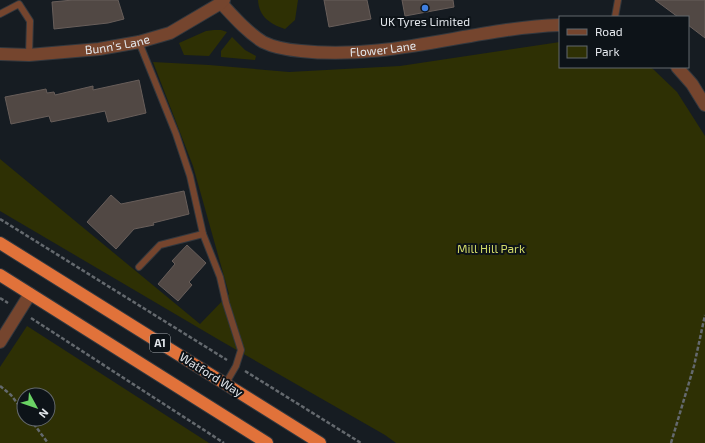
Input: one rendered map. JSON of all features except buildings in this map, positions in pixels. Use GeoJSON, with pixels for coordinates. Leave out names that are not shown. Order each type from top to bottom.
{"type":"FeatureCollection","features":[{"type":"Feature","properties":{"kind":"highway","name":"Watford Way"},"geometry":{"type":"LineString","coordinates":[[0,243],[320,443]]}},
{"type":"Feature","properties":{"kind":"highway","name":"A1"},"geometry":{"type":"LineString","coordinates":[[0,275],[267,443]]}},
{"type":"Feature","properties":{"kind":"street","name":"Flower Lane"},"geometry":{"type":"LineString","coordinates":[[223,2],[251,33],[264,43],[283,49],[320,53],[361,53],[511,30],[559,25]]}},
{"type":"Feature","properties":{"kind":"street","name":"Bunn's Lane"},"geometry":{"type":"LineString","coordinates":[[0,54],[28,55],[99,49],[139,42],[170,33],[223,2]]}},
{"type":"Feature","properties":{"kind":"street"},"geometry":{"type":"LineString","coordinates":[[678,68],[692,84],[705,105]]}},
{"type":"Feature","properties":{"kind":"street"},"geometry":{"type":"LineString","coordinates":[[1,339],[30,294]]}},
{"type":"Feature","properties":{"kind":"lane"},"geometry":{"type":"LineString","coordinates":[[615,16],[618,0]]}},
{"type":"Feature","properties":{"kind":"lane"},"geometry":{"type":"LineString","coordinates":[[0,14],[18,4],[30,21],[28,55]]}},
{"type":"Feature","properties":{"kind":"lane"},"geometry":{"type":"LineString","coordinates":[[139,42],[176,134],[190,176],[203,234],[220,277],[226,303],[241,350],[236,366],[226,384]]}},
{"type":"Feature","properties":{"kind":"lane"},"geometry":{"type":"LineString","coordinates":[[139,267],[160,245],[203,234]]}},
{"type":"Feature","properties":{"kind":"path"},"geometry":{"type":"LineString","coordinates":[[0,218],[361,443]]}},
{"type":"Feature","properties":{"kind":"path"},"geometry":{"type":"LineString","coordinates":[[0,298],[224,443]]}},
{"type":"Feature","properties":{"kind":"path"},"geometry":{"type":"LineString","coordinates":[[671,443],[694,366],[705,315]]}},
{"type":"Feature","properties":{"kind":"path"},"geometry":{"type":"LineString","coordinates":[[0,386],[11,394],[16,401]]}},
{"type":"Feature","properties":{"kind":"path"},"geometry":{"type":"LineString","coordinates":[[36,427],[48,443]]}},
{"type":"Feature","properties":{"kind":"green space"},"geometry":{"type":"Polygon","coordinates":[[[258,0],[298,0],[295,20],[285,29],[275,25],[263,15],[258,0]]]}},
{"type":"Feature","properties":{"kind":"green space"},"geometry":{"type":"Polygon","coordinates":[[[214,30],[227,32],[209,56],[184,55],[179,43],[206,31],[214,30]]]}},
{"type":"Feature","properties":{"kind":"green space"},"geometry":{"type":"Polygon","coordinates":[[[232,37],[245,50],[256,56],[255,60],[221,57],[221,51],[232,37]]]}},
{"type":"Feature","properties":{"kind":"green space","name":"Mill Hill Park"},"geometry":{"type":"Polygon","coordinates":[[[559,42],[559,68],[652,68],[677,92],[705,136],[705,443],[396,443],[385,435],[221,341],[0,211],[0,159],[200,324],[229,294],[193,166],[153,62],[289,72],[400,66],[559,42]]]}},
{"type":"Feature","properties":{"kind":"green space"},"geometry":{"type":"Polygon","coordinates":[[[27,326],[209,443],[0,443],[0,367],[27,326]]]}},
{"type":"Feature","properties":{"kind":"place","name":"UK Tyres Limited"},"geometry":{"type":"Point","coordinates":[425,8]}}]}
